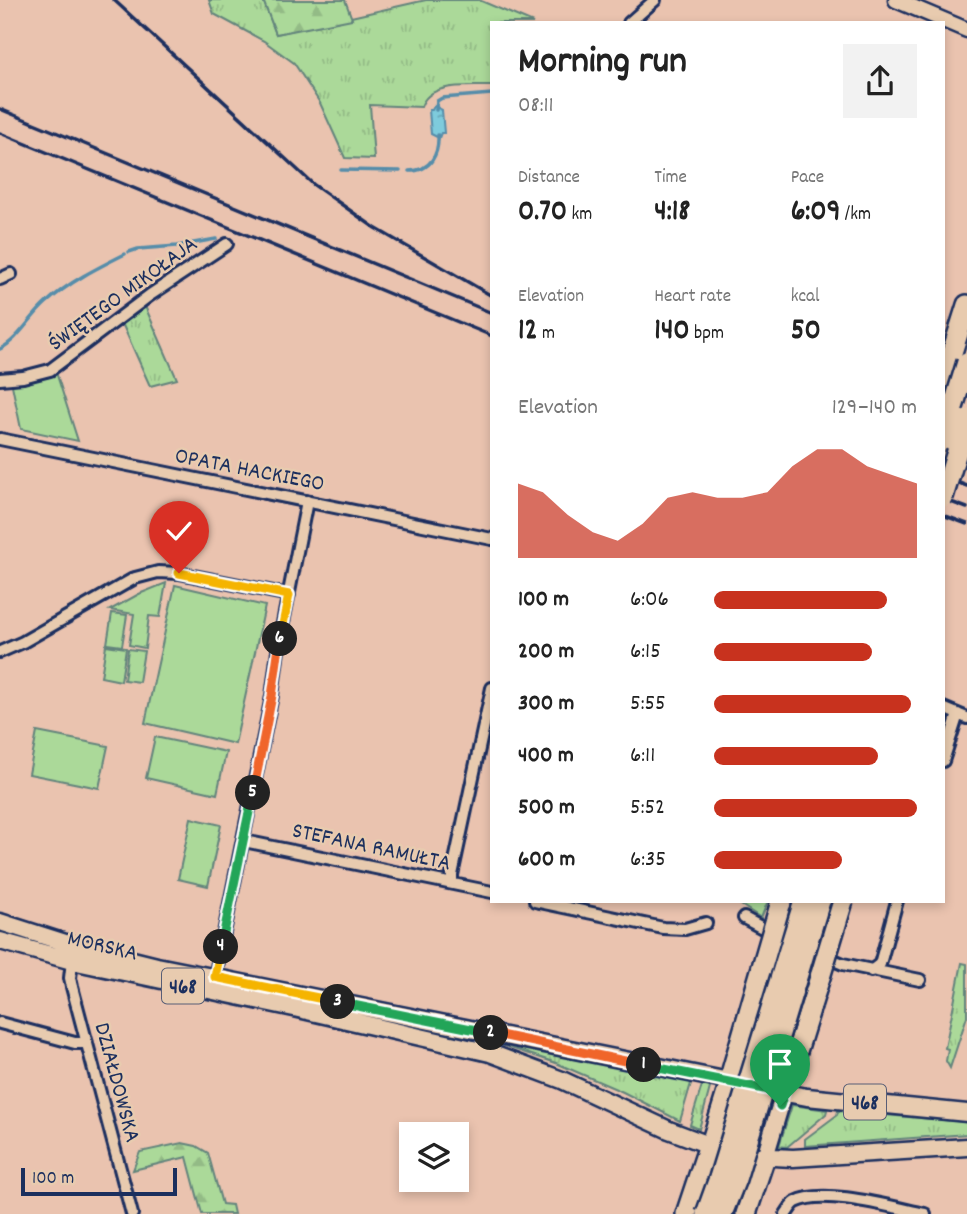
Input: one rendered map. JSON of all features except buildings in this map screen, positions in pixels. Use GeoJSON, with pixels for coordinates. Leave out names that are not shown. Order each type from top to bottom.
{"type":"FeatureCollection","features":[{"type":"Feature","properties":{"kind":"highway"},"geometry":{"type":"LineString","coordinates":[[945,374],[967,305]]}},
{"type":"Feature","properties":{"kind":"highway"},"geometry":{"type":"LineString","coordinates":[[945,497],[967,362]]}},
{"type":"Feature","properties":{"kind":"highway"},"geometry":{"type":"LineString","coordinates":[[945,490],[967,419]]}},
{"type":"Feature","properties":{"kind":"highway"},"geometry":{"type":"LineString","coordinates":[[729,1081],[780,903]]}},
{"type":"Feature","properties":{"kind":"highway"},"geometry":{"type":"LineString","coordinates":[[706,1214],[803,903]]}},
{"type":"Feature","properties":{"kind":"highway"},"geometry":{"type":"LineString","coordinates":[[722,1214],[736,1179],[820,903]]}},
{"type":"Feature","properties":{"kind":"highway"},"geometry":{"type":"LineString","coordinates":[[784,1093],[842,903]]}},
{"type":"Feature","properties":{"kind":"highway"},"geometry":{"type":"LineString","coordinates":[[686,1214],[709,1145]]}},
{"type":"Feature","properties":{"kind":"highway"},"geometry":{"type":"LineString","coordinates":[[746,1214],[765,1157]]}},
{"type":"Feature","properties":{"kind":"main road"},"geometry":{"type":"LineString","coordinates":[[896,0],[967,30]]}},
{"type":"Feature","properties":{"kind":"main road","name":"MORSKA"},"geometry":{"type":"LineString","coordinates":[[0,922],[96,952],[784,1093],[967,1113]]}},
{"type":"Feature","properties":{"kind":"main road","name":"MORSKA"},"geometry":{"type":"LineString","coordinates":[[0,941],[72,961],[490,1053],[562,1080],[669,1130],[732,1152],[765,1157],[832,1157],[967,1147]]}},
{"type":"Feature","properties":{"kind":"main road"},"geometry":{"type":"LineString","coordinates":[[709,1145],[729,1081]]}},
{"type":"Feature","properties":{"kind":"main road"},"geometry":{"type":"LineString","coordinates":[[765,1157],[784,1093]]}},
{"type":"Feature","properties":{"kind":"street"},"geometry":{"type":"LineString","coordinates":[[631,21],[655,0]]}},
{"type":"Feature","properties":{"kind":"street","name":"ŚWIĘTEGO MIKOŁAJA"},"geometry":{"type":"LineString","coordinates":[[0,379],[23,377],[50,370],[150,295],[227,244]]}},
{"type":"Feature","properties":{"kind":"street"},"geometry":{"type":"LineString","coordinates":[[945,421],[967,362]]}},
{"type":"Feature","properties":{"kind":"street"},"geometry":{"type":"LineString","coordinates":[[951,451],[967,438]]}},
{"type":"Feature","properties":{"kind":"street","name":"OPATA HACKIEGO"},"geometry":{"type":"LineString","coordinates":[[0,439],[490,539]]}},
{"type":"Feature","properties":{"kind":"street"},"geometry":{"type":"LineString","coordinates":[[215,977],[244,841],[307,501]]}},
{"type":"Feature","properties":{"kind":"street"},"geometry":{"type":"LineString","coordinates":[[0,652],[23,642],[135,578],[158,572],[179,573],[289,595]]}},
{"type":"Feature","properties":{"kind":"street"},"geometry":{"type":"LineString","coordinates":[[452,883],[490,697]]}},
{"type":"Feature","properties":{"kind":"street"},"geometry":{"type":"LineString","coordinates":[[945,709],[962,716],[945,756]]}},
{"type":"Feature","properties":{"kind":"street","name":"STEFANA RAMUŁTA"},"geometry":{"type":"LineString","coordinates":[[244,841],[490,892]]}},
{"type":"Feature","properties":{"kind":"street"},"geometry":{"type":"LineString","coordinates":[[871,971],[880,964],[896,903]]}},
{"type":"Feature","properties":{"kind":"street"},"geometry":{"type":"LineString","coordinates":[[569,905],[663,928],[685,929],[706,923]]}},
{"type":"Feature","properties":{"kind":"street"},"geometry":{"type":"LineString","coordinates":[[744,918],[809,951],[843,964],[920,980]]}},
{"type":"Feature","properties":{"kind":"street","name":"DZIAŁDOWSKA"},"geometry":{"type":"LineString","coordinates":[[72,961],[70,978],[132,1214]]}},
{"type":"Feature","properties":{"kind":"street"},"geometry":{"type":"LineString","coordinates":[[0,1023],[75,1043],[87,1043]]}},
{"type":"Feature","properties":{"kind":"street"},"geometry":{"type":"LineString","coordinates":[[786,1214],[794,1202],[810,1197],[838,1197],[898,1211],[925,1214]]}},
{"type":"Feature","properties":{"kind":"green space"},"geometry":{"type":"Polygon","coordinates":[[[209,0],[263,0],[276,34],[426,0],[479,0],[528,21],[490,21],[490,86],[441,89],[425,99],[421,107],[370,105],[374,159],[345,158],[320,103],[294,63],[264,41],[214,14],[209,0]]]}},
{"type":"Feature","properties":{"kind":"green space"},"geometry":{"type":"Polygon","coordinates":[[[263,0],[345,0],[352,19],[276,34],[263,0]]]}},
{"type":"Feature","properties":{"kind":"green space"},"geometry":{"type":"Polygon","coordinates":[[[144,304],[177,379],[150,386],[121,321],[144,304]]]}},
{"type":"Feature","properties":{"kind":"green space"},"geometry":{"type":"Polygon","coordinates":[[[56,372],[78,441],[21,429],[12,385],[49,377],[56,372]]]}},
{"type":"Feature","properties":{"kind":"green space"},"geometry":{"type":"Polygon","coordinates":[[[166,583],[160,617],[149,616],[145,648],[129,645],[134,614],[110,610],[166,583]]]}},
{"type":"Feature","properties":{"kind":"green space"},"geometry":{"type":"Polygon","coordinates":[[[175,585],[265,606],[235,744],[145,723],[175,585]]]}},
{"type":"Feature","properties":{"kind":"green space"},"geometry":{"type":"Polygon","coordinates":[[[112,613],[127,615],[122,646],[107,644],[112,613]]]}},
{"type":"Feature","properties":{"kind":"green space"},"geometry":{"type":"Polygon","coordinates":[[[106,645],[126,648],[121,681],[101,677],[106,645]]]}},
{"type":"Feature","properties":{"kind":"green space"},"geometry":{"type":"Polygon","coordinates":[[[128,649],[144,651],[139,682],[124,680],[128,649]]]}},
{"type":"Feature","properties":{"kind":"green space"},"geometry":{"type":"Polygon","coordinates":[[[37,732],[108,746],[99,788],[29,774],[37,732]]]}},
{"type":"Feature","properties":{"kind":"green space"},"geometry":{"type":"Polygon","coordinates":[[[155,737],[226,752],[217,794],[146,778],[155,737]]]}},
{"type":"Feature","properties":{"kind":"green space"},"geometry":{"type":"Polygon","coordinates":[[[191,818],[221,825],[208,886],[178,879],[191,818]]]}},
{"type":"Feature","properties":{"kind":"green space"},"geometry":{"type":"Polygon","coordinates":[[[738,903],[767,903],[761,918],[738,903]]]}},
{"type":"Feature","properties":{"kind":"green space"},"geometry":{"type":"Polygon","coordinates":[[[962,963],[967,964],[967,1016],[950,1068],[946,1061],[948,1049],[945,1048],[962,963]]]}},
{"type":"Feature","properties":{"kind":"green space"},"geometry":{"type":"Polygon","coordinates":[[[484,1039],[692,1080],[680,1121],[623,1092],[556,1063],[484,1039]]]}},
{"type":"Feature","properties":{"kind":"green space"},"geometry":{"type":"Polygon","coordinates":[[[703,1082],[711,1084],[699,1129],[690,1125],[703,1082]]]}},
{"type":"Feature","properties":{"kind":"green space"},"geometry":{"type":"Polygon","coordinates":[[[792,1105],[827,1110],[826,1114],[787,1147],[779,1146],[792,1105]]]}},
{"type":"Feature","properties":{"kind":"green space"},"geometry":{"type":"Polygon","coordinates":[[[838,1111],[967,1122],[967,1134],[805,1146],[805,1139],[837,1115],[838,1111]]]}},
{"type":"Feature","properties":{"kind":"green space"},"geometry":{"type":"Polygon","coordinates":[[[182,1143],[196,1146],[208,1153],[222,1204],[232,1205],[234,1214],[202,1214],[187,1157],[133,1170],[140,1152],[182,1143]]]}},
{"type":"Feature","properties":{"kind":"water"},"geometry":{"type":"Polygon","coordinates":[[[434,106],[442,110],[444,133],[441,133],[439,138],[431,134],[429,110],[434,106]]]}},
{"type":"Feature","properties":{"kind":"waterway"},"geometry":{"type":"LineString","coordinates":[[436,110],[437,101],[442,98],[490,94]]}},
{"type":"Feature","properties":{"kind":"waterway"},"geometry":{"type":"LineString","coordinates":[[409,171],[428,165],[435,155],[438,135]]}},
{"type":"Feature","properties":{"kind":"waterway"},"geometry":{"type":"LineString","coordinates":[[341,170],[400,171]]}},
{"type":"Feature","properties":{"kind":"waterway"},"geometry":{"type":"LineString","coordinates":[[129,252],[216,239]]}},
{"type":"Feature","properties":{"kind":"waterway"},"geometry":{"type":"LineString","coordinates":[[0,349],[13,340],[40,309],[64,288],[125,254]]}},
{"type":"Feature","properties":{"kind":"railway"},"geometry":{"type":"LineString","coordinates":[[114,0],[314,185],[375,228],[490,295]]}},
{"type":"Feature","properties":{"kind":"railway"},"geometry":{"type":"LineString","coordinates":[[0,109],[490,312]]}},
{"type":"Feature","properties":{"kind":"railway"},"geometry":{"type":"LineString","coordinates":[[0,133],[490,335]]}},
{"type":"Feature","properties":{"kind":"railway"},"geometry":{"type":"LineString","coordinates":[[945,478],[967,486]]}},
{"type":"Feature","properties":{"kind":"railway"},"geometry":{"type":"LineString","coordinates":[[945,500],[967,508]]}},
{"type":"Feature","properties":{"kind":"railway"},"geometry":{"type":"LineString","coordinates":[[945,516],[967,524]]}},
{"type":"Feature","properties":{"kind":"route"},"geometry":{"type":"LineString","coordinates":[[179,573],[289,595],[244,841],[215,977],[784,1093],[780,1106]]}}]}
